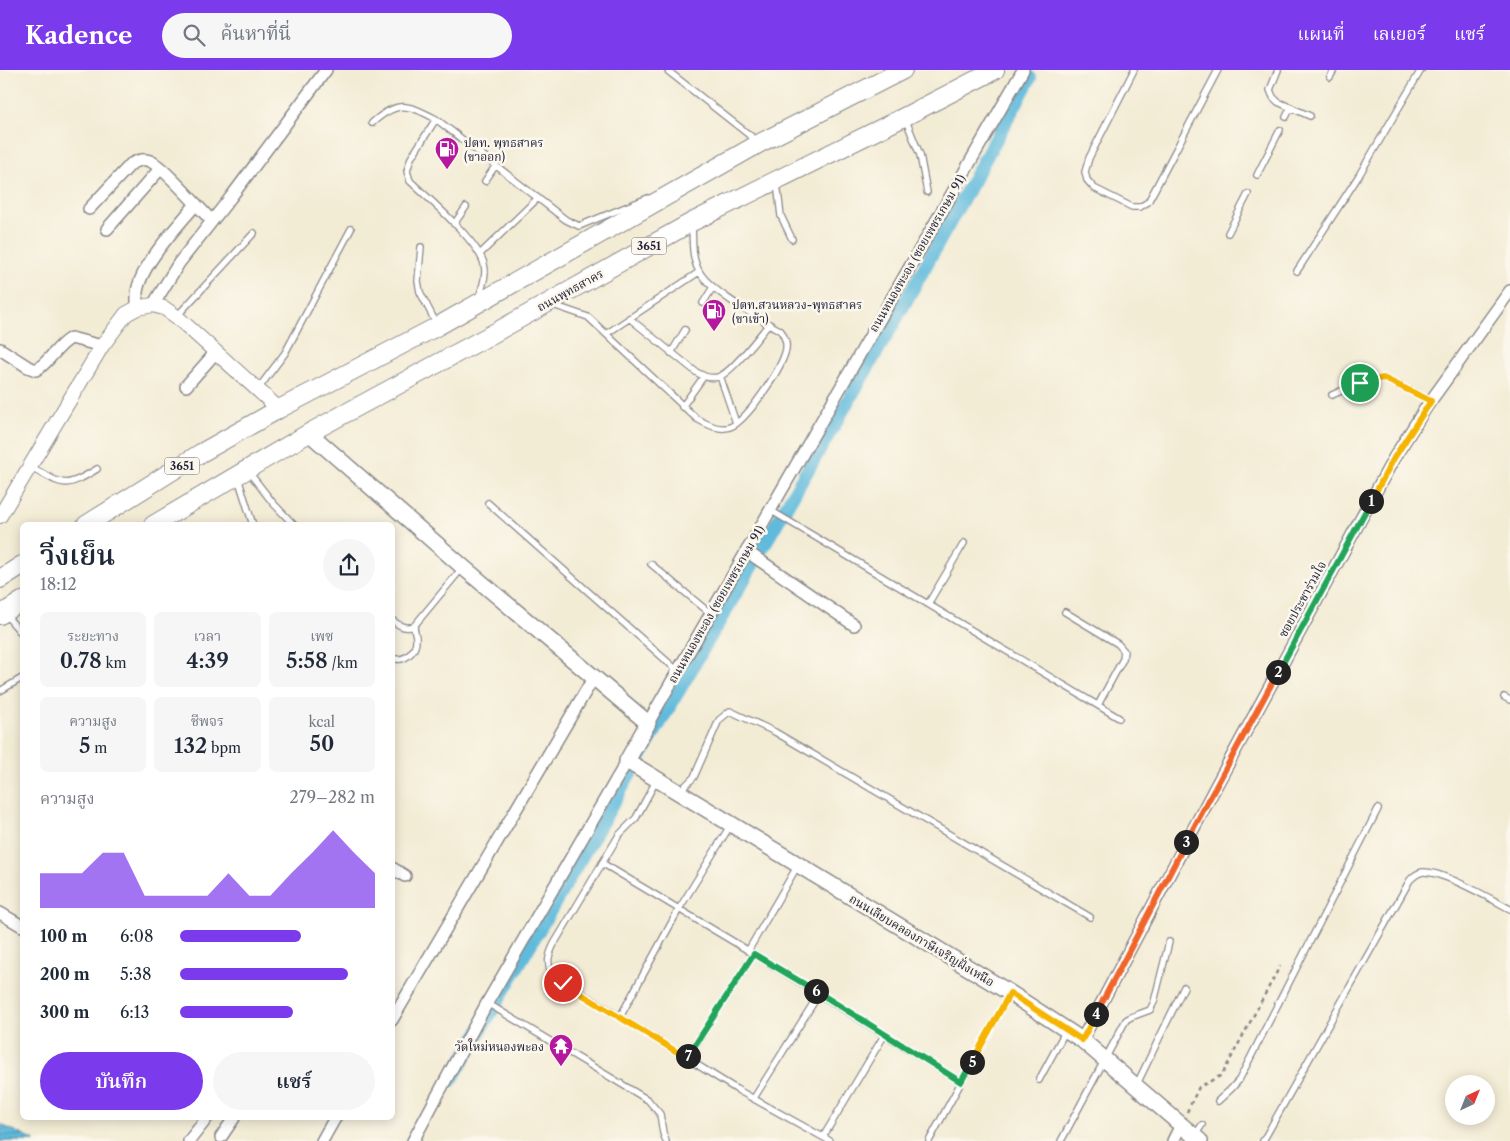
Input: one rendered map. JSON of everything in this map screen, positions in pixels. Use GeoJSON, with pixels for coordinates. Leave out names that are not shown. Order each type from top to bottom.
{"type":"FeatureCollection","features":[{"type":"Feature","properties":{"kind":"main road","name":"3651"},"geometry":{"type":"LineString","coordinates":[[91,522],[202,453],[279,410],[438,326],[760,143],[903,70]]}},
{"type":"Feature","properties":{"kind":"main road","name":"ถนนพุทธสาคร"},"geometry":{"type":"LineString","coordinates":[[158,522],[309,433],[496,332],[692,222],[995,70]]}},
{"type":"Feature","properties":{"kind":"main road"},"geometry":{"type":"LineString","coordinates":[[309,433],[463,567],[648,723]]}},
{"type":"Feature","properties":{"kind":"main road"},"geometry":{"type":"LineString","coordinates":[[0,579],[20,566]]}},
{"type":"Feature","properties":{"kind":"main road"},"geometry":{"type":"LineString","coordinates":[[2,613],[20,602]]}},
{"type":"Feature","properties":{"kind":"main road","name":"ถนนหนองพะอง (ซอยเพชรเกษม 91)"},"geometry":{"type":"LineString","coordinates":[[627,761],[648,723]]}},
{"type":"Feature","properties":{"kind":"main road","name":"ถนนเลียบคลองภาษีเจริญฝั่งเหนือ"},"geometry":{"type":"LineString","coordinates":[[627,761],[1010,993],[1066,1029],[1106,1058],[1181,1125],[1199,1134]]}},
{"type":"Feature","properties":{"kind":"street"},"geometry":{"type":"LineString","coordinates":[[153,305],[179,263],[326,70]]}},
{"type":"Feature","properties":{"kind":"street","name":"ถนนหนองพะอง (ซอยเพชรเกษม 91)"},"geometry":{"type":"LineString","coordinates":[[648,723],[1023,70]]}},
{"type":"Feature","properties":{"kind":"street"},"geometry":{"type":"LineString","coordinates":[[88,209],[131,164],[138,160],[150,161],[160,168],[212,221]]}},
{"type":"Feature","properties":{"kind":"street"},"geometry":{"type":"LineString","coordinates":[[107,229],[160,168]]}},
{"type":"Feature","properties":{"kind":"street"},"geometry":{"type":"LineString","coordinates":[[137,308],[138,291],[142,276],[161,246],[196,204]]}},
{"type":"Feature","properties":{"kind":"street","name":"ซอยประชาร่วมใจ"},"geometry":{"type":"LineString","coordinates":[[1082,1040],[1221,777],[1394,458],[1431,401],[1510,291]]}},
{"type":"Feature","properties":{"kind":"street"},"geometry":{"type":"LineString","coordinates":[[1,511],[102,346],[126,314],[137,308],[153,305],[164,308],[177,316],[279,410]]}},
{"type":"Feature","properties":{"kind":"street"},"geometry":{"type":"LineString","coordinates":[[0,349],[36,370],[43,366],[65,341],[71,338],[102,346]]}},
{"type":"Feature","properties":{"kind":"street"},"geometry":{"type":"LineString","coordinates":[[186,386],[216,352]]}},
{"type":"Feature","properties":{"kind":"street"},"geometry":{"type":"LineString","coordinates":[[746,551],[854,625]]}},
{"type":"Feature","properties":{"kind":"street"},"geometry":{"type":"LineString","coordinates":[[395,1015],[594,677]]}},
{"type":"Feature","properties":{"kind":"street","name":"ถนนหนองพะอง (ซอยเพชรเกษม 91)"},"geometry":{"type":"LineString","coordinates":[[413,1141],[487,1002],[627,761]]}},
{"type":"Feature","properties":{"kind":"street"},"geometry":{"type":"LineString","coordinates":[[395,870],[405,876]]}},
{"type":"Feature","properties":{"kind":"street"},"geometry":{"type":"LineString","coordinates":[[0,914],[20,925]]}},
{"type":"Feature","properties":{"kind":"street"},"geometry":{"type":"LineString","coordinates":[[189,1141],[205,1120]]}},
{"type":"Feature","properties":{"kind":"street"},"geometry":{"type":"LineString","coordinates":[[221,1137],[233,1120]]}},
{"type":"Feature","properties":{"kind":"street"},"geometry":{"type":"LineString","coordinates":[[322,1141],[335,1120]]}},
{"type":"Feature","properties":{"kind":"street"},"geometry":{"type":"LineString","coordinates":[[1173,1141],[1181,1125]]}},
{"type":"Feature","properties":{"kind":"lane"},"geometry":{"type":"LineString","coordinates":[[1134,70],[1089,158],[1085,172],[1087,180],[1094,188],[1132,207],[1140,207],[1148,202],[1218,70]]}},
{"type":"Feature","properties":{"kind":"lane"},"geometry":{"type":"LineString","coordinates":[[1278,70],[1270,90],[1273,98],[1310,116]]}},
{"type":"Feature","properties":{"kind":"lane"},"geometry":{"type":"LineString","coordinates":[[1330,76],[1334,70]]}},
{"type":"Feature","properties":{"kind":"lane"},"geometry":{"type":"LineString","coordinates":[[1297,271],[1358,177],[1421,70]]}},
{"type":"Feature","properties":{"kind":"lane"},"geometry":{"type":"LineString","coordinates":[[668,71],[760,143]]}},
{"type":"Feature","properties":{"kind":"lane"},"geometry":{"type":"LineString","coordinates":[[372,123],[390,108],[413,107],[436,119],[566,220],[579,226],[711,172]]}},
{"type":"Feature","properties":{"kind":"lane"},"geometry":{"type":"LineString","coordinates":[[1286,117],[1291,107]]}},
{"type":"Feature","properties":{"kind":"lane"},"geometry":{"type":"LineString","coordinates":[[904,117],[920,155],[927,192]]}},
{"type":"Feature","properties":{"kind":"lane"},"geometry":{"type":"LineString","coordinates":[[436,119],[412,158],[407,171],[410,181],[469,238],[480,254],[485,274],[478,302]]}},
{"type":"Feature","properties":{"kind":"lane"},"geometry":{"type":"LineString","coordinates":[[1258,175],[1280,130]]}},
{"type":"Feature","properties":{"kind":"lane"},"geometry":{"type":"LineString","coordinates":[[485,180],[496,166]]}},
{"type":"Feature","properties":{"kind":"lane"},"geometry":{"type":"LineString","coordinates":[[776,180],[781,216],[792,239]]}},
{"type":"Feature","properties":{"kind":"lane"},"geometry":{"type":"LineString","coordinates":[[1228,233],[1248,194]]}},
{"type":"Feature","properties":{"kind":"lane"},"geometry":{"type":"LineString","coordinates":[[480,254],[538,198]]}},
{"type":"Feature","properties":{"kind":"lane"},"geometry":{"type":"LineString","coordinates":[[454,224],[466,207]]}},
{"type":"Feature","properties":{"kind":"lane"},"geometry":{"type":"LineString","coordinates":[[546,303],[588,317],[697,419],[714,428],[730,427],[763,394],[785,353],[786,340],[781,331],[714,286],[699,272],[693,255],[692,222]]}},
{"type":"Feature","properties":{"kind":"lane"},"geometry":{"type":"LineString","coordinates":[[258,391],[285,353],[351,229]]}},
{"type":"Feature","properties":{"kind":"lane"},"geometry":{"type":"LineString","coordinates":[[177,316],[254,233]]}},
{"type":"Feature","properties":{"kind":"lane"},"geometry":{"type":"LineString","coordinates":[[421,247],[418,281],[420,292],[438,326]]}},
{"type":"Feature","properties":{"kind":"lane"},"geometry":{"type":"LineString","coordinates":[[606,334],[699,272]]}},
{"type":"Feature","properties":{"kind":"lane"},"geometry":{"type":"LineString","coordinates":[[703,303],[714,286]]}},
{"type":"Feature","properties":{"kind":"lane"},"geometry":{"type":"LineString","coordinates":[[629,318],[671,353],[707,378],[720,376],[730,370],[769,324]]}},
{"type":"Feature","properties":{"kind":"lane"},"geometry":{"type":"LineString","coordinates":[[671,353],[685,330]]}},
{"type":"Feature","properties":{"kind":"lane"},"geometry":{"type":"LineString","coordinates":[[682,407],[704,376]]}},
{"type":"Feature","properties":{"kind":"lane"},"geometry":{"type":"LineString","coordinates":[[720,376],[736,423]]}},
{"type":"Feature","properties":{"kind":"lane"},"geometry":{"type":"LineString","coordinates":[[1332,395],[1360,383],[1383,378],[1431,401]]}},
{"type":"Feature","properties":{"kind":"lane"},"geometry":{"type":"LineString","coordinates":[[29,466],[61,483],[68,484],[77,482],[97,469]]}},
{"type":"Feature","properties":{"kind":"lane"},"geometry":{"type":"LineString","coordinates":[[242,473],[252,522]]}},
{"type":"Feature","properties":{"kind":"lane"},"geometry":{"type":"LineString","coordinates":[[242,473],[291,522]]}},
{"type":"Feature","properties":{"kind":"lane"},"geometry":{"type":"LineString","coordinates":[[488,503],[678,671]]}},
{"type":"Feature","properties":{"kind":"lane"},"geometry":{"type":"LineString","coordinates":[[770,510],[1119,718]]}},
{"type":"Feature","properties":{"kind":"lane"},"geometry":{"type":"LineString","coordinates":[[928,604],[964,543]]}},
{"type":"Feature","properties":{"kind":"lane"},"geometry":{"type":"LineString","coordinates":[[651,564],[711,614]]}},
{"type":"Feature","properties":{"kind":"lane"},"geometry":{"type":"LineString","coordinates":[[395,622],[401,627],[414,626],[463,567]]}},
{"type":"Feature","properties":{"kind":"lane"},"geometry":{"type":"LineString","coordinates":[[1065,612],[1118,644],[1124,651],[1122,660],[1098,705]]}},
{"type":"Feature","properties":{"kind":"lane"},"geometry":{"type":"LineString","coordinates":[[2,613],[20,632]]}},
{"type":"Feature","properties":{"kind":"lane"},"geometry":{"type":"LineString","coordinates":[[395,659],[405,659],[412,650],[416,638],[414,626]]}},
{"type":"Feature","properties":{"kind":"lane"},"geometry":{"type":"LineString","coordinates":[[0,691],[20,679]]}},
{"type":"Feature","properties":{"kind":"lane"},"geometry":{"type":"LineString","coordinates":[[1504,697],[1510,700]]}},
{"type":"Feature","properties":{"kind":"lane"},"geometry":{"type":"LineString","coordinates":[[678,792],[694,777],[719,720],[730,711],[775,732],[1090,917]]}},
{"type":"Feature","properties":{"kind":"lane"},"geometry":{"type":"LineString","coordinates":[[657,779],[636,818],[619,834],[548,956],[551,974],[736,1089],[830,1141]]}},
{"type":"Feature","properties":{"kind":"lane"},"geometry":{"type":"LineString","coordinates":[[1218,1100],[1239,1080],[1378,809]]}},
{"type":"Feature","properties":{"kind":"lane"},"geometry":{"type":"LineString","coordinates":[[620,1017],[679,908],[731,824]]}},
{"type":"Feature","properties":{"kind":"lane"},"geometry":{"type":"LineString","coordinates":[[602,863],[679,908],[961,1082]]}},
{"type":"Feature","properties":{"kind":"lane"},"geometry":{"type":"LineString","coordinates":[[687,1058],[751,952],[798,865]]}},
{"type":"Feature","properties":{"kind":"lane"},"geometry":{"type":"LineString","coordinates":[[1263,1141],[1410,880],[1416,874],[1424,872],[1444,877],[1510,909]]}},
{"type":"Feature","properties":{"kind":"lane"},"geometry":{"type":"LineString","coordinates":[[1061,1141],[1126,1020],[1131,1016],[1150,1010],[1154,1002],[1169,942]]}},
{"type":"Feature","properties":{"kind":"lane"},"geometry":{"type":"LineString","coordinates":[[1136,1086],[1184,987]]}},
{"type":"Feature","properties":{"kind":"lane"},"geometry":{"type":"LineString","coordinates":[[929,1141],[1010,993]]}},
{"type":"Feature","properties":{"kind":"lane"},"geometry":{"type":"LineString","coordinates":[[754,1098],[819,994]]}},
{"type":"Feature","properties":{"kind":"lane"},"geometry":{"type":"LineString","coordinates":[[487,1002],[648,1100],[660,1114],[666,1141]]}},
{"type":"Feature","properties":{"kind":"lane"},"geometry":{"type":"LineString","coordinates":[[1039,1080],[1066,1029]]}},
{"type":"Feature","properties":{"kind":"lane"},"geometry":{"type":"LineString","coordinates":[[823,1137],[885,1034]]}},
{"type":"Feature","properties":{"kind":"path"},"geometry":{"type":"LineString","coordinates":[[1181,1125],[1199,1086],[1222,1075],[1280,966]]}},
{"type":"Feature","properties":{"kind":"water"},"geometry":{"type":"Polygon","coordinates":[[[0,1124],[35,1141],[0,1141],[0,1124]]]}},
{"type":"Feature","properties":{"kind":"waterway"},"geometry":{"type":"LineString","coordinates":[[451,1080],[893,324],[1030,78]]}},
{"type":"Feature","properties":{"kind":"place","name":"ปตท. พุทธสาคร (ขาออก)"},"geometry":{"type":"Point","coordinates":[447,170]}},
{"type":"Feature","properties":{"kind":"place","name":"ปตท.สวนหลวง-พุทธสาคร (ขาเข้า)"},"geometry":{"type":"Point","coordinates":[714,332]}},
{"type":"Feature","properties":{"kind":"place","name":"วัดใหม่หนองพะอง"},"geometry":{"type":"Point","coordinates":[561,1067]}},
{"type":"Feature","properties":{"kind":"route"},"geometry":{"type":"LineString","coordinates":[[563,983],[687,1058],[754,954],[961,1082],[1010,993],[1082,1040],[1216,786],[1394,458],[1431,401],[1383,378],[1371,379],[1360,383]]}}]}
